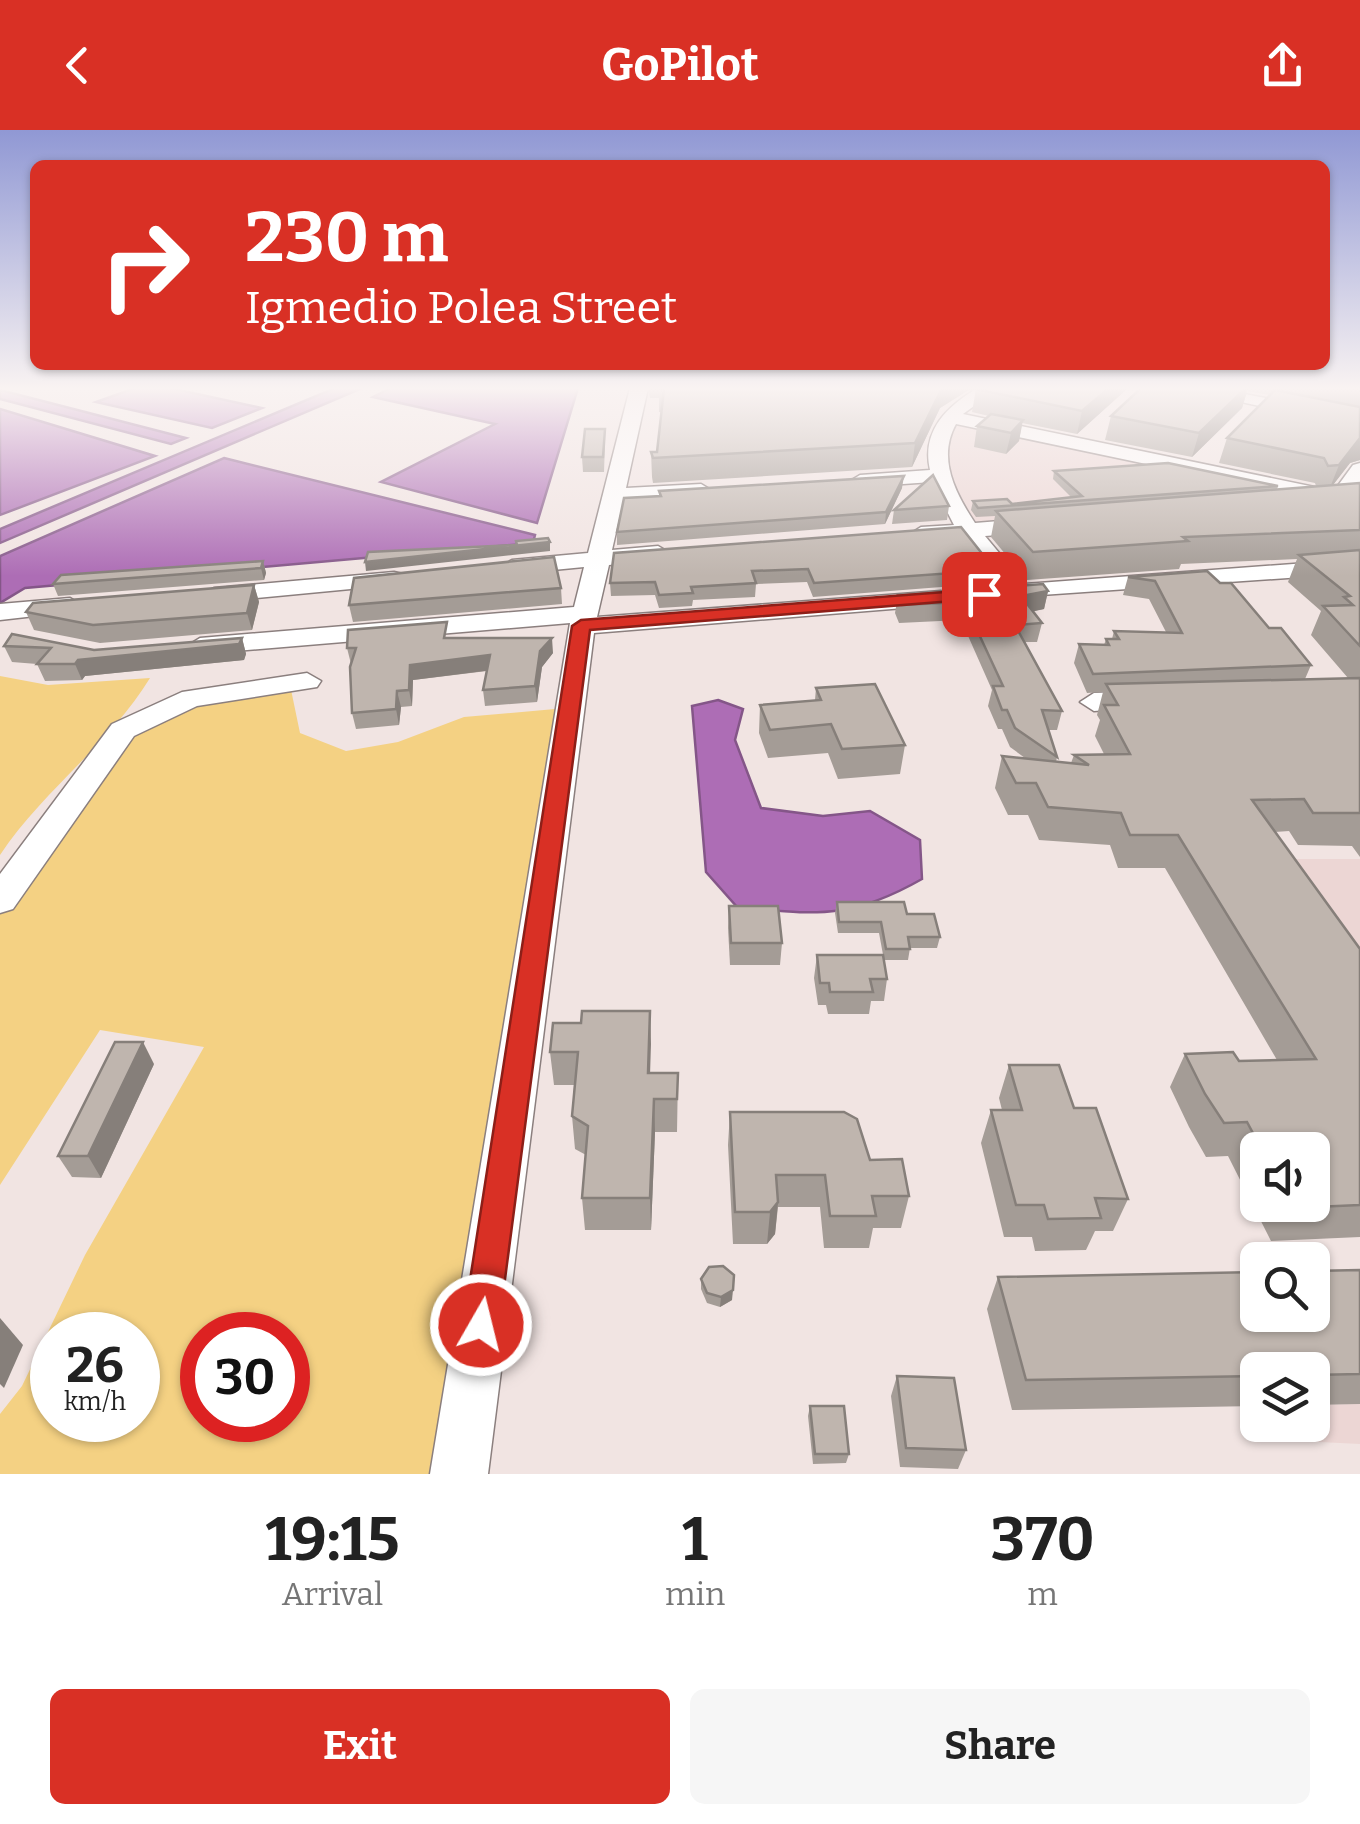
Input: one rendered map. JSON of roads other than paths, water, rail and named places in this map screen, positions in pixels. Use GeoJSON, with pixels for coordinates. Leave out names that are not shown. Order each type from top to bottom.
{"type":"FeatureCollection","features":[{"type":"Feature","properties":{"kind":"street"},"geometry":{"type":"LineString","coordinates":[[459,1474],[581,626],[626,451]]}},
{"type":"Feature","properties":{"kind":"street"},"geometry":{"type":"LineString","coordinates":[[939,451],[937,476],[970,530],[1018,592]]}},
{"type":"Feature","properties":{"kind":"street"},"geometry":{"type":"LineString","coordinates":[[1150,451],[1350,502]]}},
{"type":"Feature","properties":{"kind":"street"},"geometry":{"type":"LineString","coordinates":[[1350,502],[1360,468]]}},
{"type":"Feature","properties":{"kind":"street"},"geometry":{"type":"LineString","coordinates":[[842,482],[937,476]]}},
{"type":"Feature","properties":{"kind":"street"},"geometry":{"type":"LineString","coordinates":[[616,496],[729,489]]}},
{"type":"Feature","properties":{"kind":"street"},"geometry":{"type":"LineString","coordinates":[[1268,506],[1350,502]]}},
{"type":"Feature","properties":{"kind":"street"},"geometry":{"type":"LineString","coordinates":[[892,536],[1070,522]]}},
{"type":"Feature","properties":{"kind":"street"},"geometry":{"type":"LineString","coordinates":[[484,570],[678,552]]}},
{"type":"Feature","properties":{"kind":"street"},"geometry":{"type":"LineString","coordinates":[[179,648],[338,634],[581,626],[1360,566]]}},
{"type":"Feature","properties":{"kind":"street"},"geometry":{"type":"LineString","coordinates":[[194,596],[426,576]]}},
{"type":"Feature","properties":{"kind":"street"},"geometry":{"type":"LineString","coordinates":[[338,634],[349,584]]}},
{"type":"Feature","properties":{"kind":"street"},"geometry":{"type":"LineString","coordinates":[[0,612],[97,604]]}},
{"type":"Feature","properties":{"kind":"street"},"geometry":{"type":"LineString","coordinates":[[495,644],[581,626]]}},
{"type":"Feature","properties":{"kind":"street"},"geometry":{"type":"LineString","coordinates":[[0,900],[123,730],[165,707],[192,698],[306,681]]}},
{"type":"Feature","properties":{"kind":"street"},"geometry":{"type":"LineString","coordinates":[[1094,702],[1170,700]]}}]}
